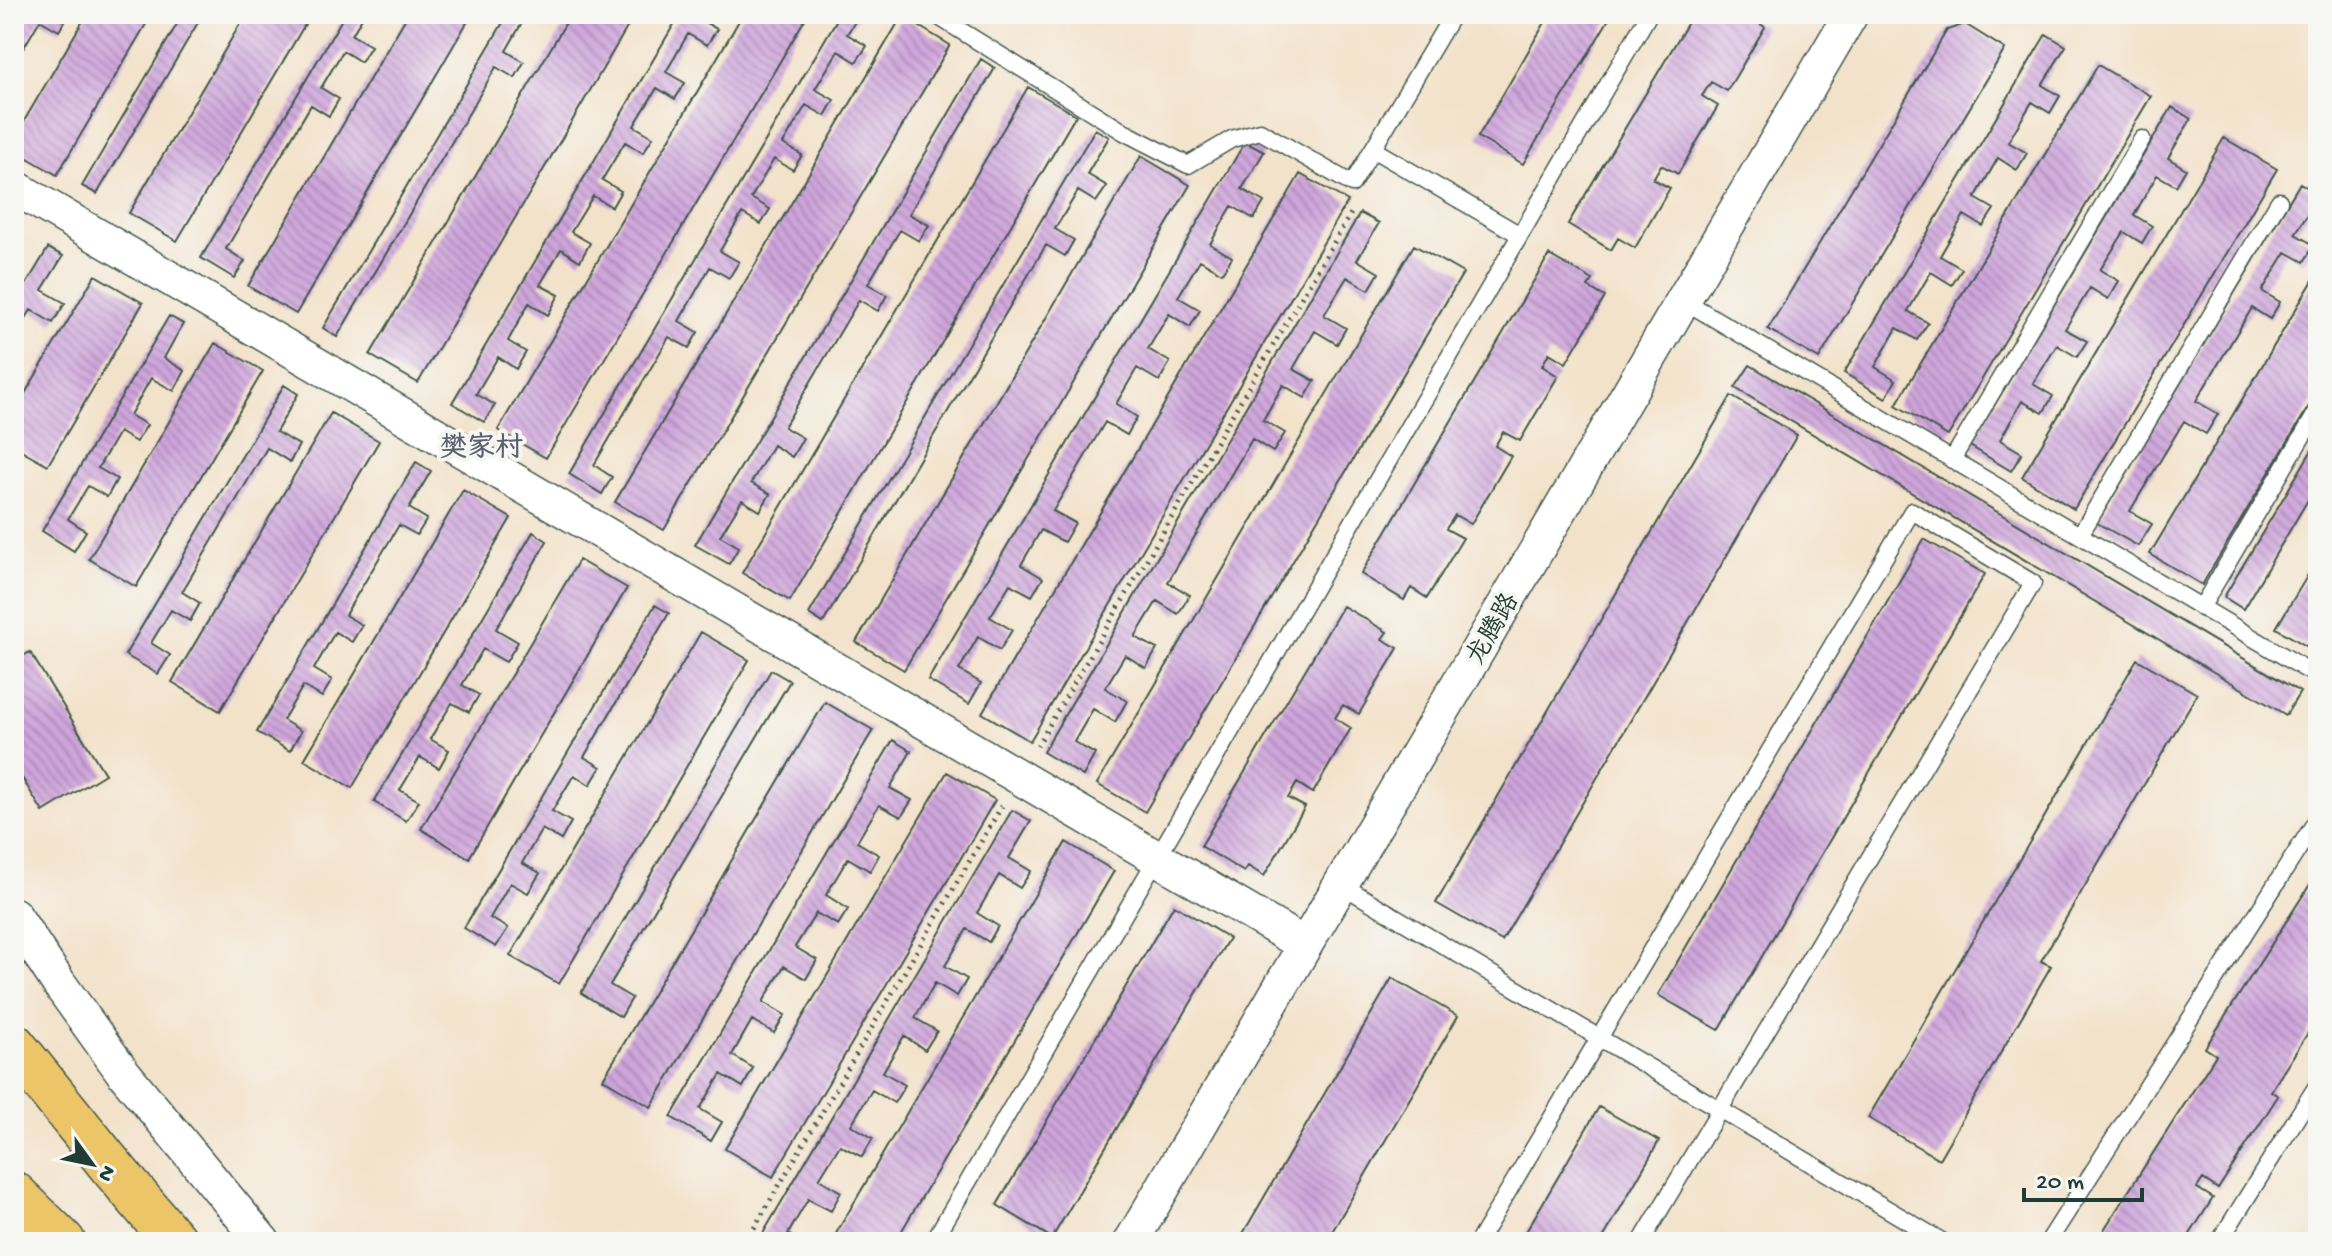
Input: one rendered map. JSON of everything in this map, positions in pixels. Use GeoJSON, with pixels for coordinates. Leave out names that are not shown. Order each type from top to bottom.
{"type":"FeatureCollection","features":[{"type":"Feature","properties":{"kind":"highway"},"geometry":{"type":"LineString","coordinates":[[14,1046],[175,1242]]}},
{"type":"Feature","properties":{"kind":"highway"},"geometry":{"type":"LineString","coordinates":[[14,1194],[63,1242]]}},
{"type":"Feature","properties":{"kind":"street","name":"龙腾路"},"geometry":{"type":"LineString","coordinates":[[1131,1242],[1851,14]]}},
{"type":"Feature","properties":{"kind":"street"},"geometry":{"type":"LineString","coordinates":[[14,187],[1305,945]]}},
{"type":"Feature","properties":{"kind":"street"},"geometry":{"type":"LineString","coordinates":[[14,915],[122,1071],[263,1242]]}},
{"type":"Feature","properties":{"kind":"lane"},"geometry":{"type":"LineString","coordinates":[[934,14],[1124,132],[1188,165],[1232,139],[1260,131],[1352,184],[1453,14]]}},
{"type":"Feature","properties":{"kind":"lane"},"geometry":{"type":"LineString","coordinates":[[933,1242],[1649,14]]}},
{"type":"Feature","properties":{"kind":"lane"},"geometry":{"type":"LineString","coordinates":[[1952,460],[2142,139]]}},
{"type":"Feature","properties":{"kind":"lane"},"geometry":{"type":"LineString","coordinates":[[1374,150],[1520,235]]}},
{"type":"Feature","properties":{"kind":"lane"},"geometry":{"type":"LineString","coordinates":[[2080,535],[2279,201]]}},
{"type":"Feature","properties":{"kind":"lane"},"geometry":{"type":"LineString","coordinates":[[1683,300],[2307,670]]}},
{"type":"Feature","properties":{"kind":"lane"},"geometry":{"type":"LineString","coordinates":[[2201,608],[2318,410]]}},
{"type":"Feature","properties":{"kind":"lane"},"geometry":{"type":"LineString","coordinates":[[1478,1242],[1912,511],[2033,583],[1641,1242]]}},
{"type":"Feature","properties":{"kind":"lane"},"geometry":{"type":"LineString","coordinates":[[2048,1242],[2318,818]]}},
{"type":"Feature","properties":{"kind":"lane"},"geometry":{"type":"LineString","coordinates":[[1340,884],[1943,1242]]}},
{"type":"Feature","properties":{"kind":"lane"},"geometry":{"type":"LineString","coordinates":[[2219,1242],[2318,1084]]}},
{"type":"Feature","properties":{"kind":"path"},"geometry":{"type":"LineString","coordinates":[[746,1242],[1359,201],[1352,184]]}},
{"type":"Feature","properties":{"kind":"building"},"geometry":{"type":"Polygon","coordinates":[[[24,14],[69,14],[59,31],[40,20],[14,64],[14,31],[24,14]]]}},
{"type":"Feature","properties":{"kind":"building"},"geometry":{"type":"Polygon","coordinates":[[[87,14],[152,14],[57,175],[14,150],[14,138],[87,14]]]}},
{"type":"Feature","properties":{"kind":"building"},"geometry":{"type":"Polygon","coordinates":[[[183,14],[203,14],[97,194],[82,186],[183,14]]]}},
{"type":"Feature","properties":{"kind":"building"},"geometry":{"type":"Polygon","coordinates":[[[246,14],[311,14],[177,241],[129,213],[246,14]]]}},
{"type":"Feature","properties":{"kind":"building"},"geometry":{"type":"Polygon","coordinates":[[[345,14],[364,14],[352,35],[371,46],[361,62],[343,51],[321,88],[339,99],[329,116],[311,105],[226,249],[245,261],[234,278],[201,258],[345,14]]]}},
{"type":"Feature","properties":{"kind":"building"},"geometry":{"type":"Polygon","coordinates":[[[408,14],[472,14],[296,314],[248,286],[408,14]]]}},
{"type":"Feature","properties":{"kind":"building"},"geometry":{"type":"Polygon","coordinates":[[[508,14],[527,14],[506,51],[524,62],[515,78],[496,67],[337,337],[323,328],[508,14]]]}},
{"type":"Feature","properties":{"kind":"building"},"geometry":{"type":"Polygon","coordinates":[[[571,14],[635,14],[418,383],[370,355],[571,14]]]}},
{"type":"Feature","properties":{"kind":"building"},"geometry":{"type":"Polygon","coordinates":[[[680,14],[699,14],[697,18],[717,29],[707,45],[688,34],[666,72],[685,83],[675,99],[657,88],[634,126],[653,137],[643,153],[625,142],[602,180],[621,191],[612,207],[593,196],[571,232],[590,243],[580,261],[561,249],[540,285],[559,295],[548,315],[529,303],[508,341],[526,352],[516,369],[498,357],[476,394],[495,405],[484,422],[452,403],[680,14]]]}},
{"type":"Feature","properties":{"kind":"building"},"geometry":{"type":"Polygon","coordinates":[[[743,14],[808,14],[546,458],[498,430],[743,14]]]}},
{"type":"Feature","properties":{"kind":"building"},"geometry":{"type":"Polygon","coordinates":[[[840,14],[860,14],[847,34],[867,46],[856,62],[838,51],[815,89],[834,100],[825,116],[806,105],[783,144],[802,155],[793,170],[774,159],[751,198],[770,209],[761,224],[742,213],[720,251],[739,262],[729,278],[710,267],[679,321],[698,332],[689,348],[669,337],[594,465],[612,477],[602,494],[569,474],[840,14]]]}},
{"type":"Feature","properties":{"kind":"building"},"geometry":{"type":"Polygon","coordinates":[[[1550,14],[1612,14],[1523,164],[1478,137],[1550,14]]]}},
{"type":"Feature","properties":{"kind":"building"},"geometry":{"type":"Polygon","coordinates":[[[1693,14],[1751,14],[1749,17],[1765,27],[1727,91],[1711,82],[1702,96],[1718,106],[1678,174],[1661,165],[1653,179],[1670,188],[1635,248],[1618,238],[1611,250],[1568,224],[1693,14]]]}},
{"type":"Feature","properties":{"kind":"building"},"geometry":{"type":"Polygon","coordinates":[[[902,16],[950,45],[664,530],[615,502],[902,16]]]}},
{"type":"Feature","properties":{"kind":"building"},"geometry":{"type":"Polygon","coordinates":[[[1965,24],[2005,49],[1819,359],[1768,329],[1947,30],[1965,24]]]}},
{"type":"Feature","properties":{"kind":"building"},"geometry":{"type":"Polygon","coordinates":[[[2046,34],[2066,46],[2042,85],[2060,96],[2050,113],[2032,102],[2008,142],[2027,153],[2017,170],[1998,158],[1975,198],[1994,209],[1983,226],[1964,215],[1940,256],[1962,269],[1952,285],[1931,272],[1908,311],[1928,323],[1917,340],[1897,328],[1875,367],[1896,380],[1886,398],[1844,373],[2046,34]]]}},
{"type":"Feature","properties":{"kind":"building"},"geometry":{"type":"Polygon","coordinates":[[[981,59],[995,68],[909,214],[929,225],[919,241],[900,230],[868,284],[887,295],[878,311],[859,300],[784,427],[803,438],[792,457],[773,445],[751,483],[770,494],[760,511],[742,500],[720,536],[739,547],[729,564],[695,545],[981,59]]]}},
{"type":"Feature","properties":{"kind":"building"},"geometry":{"type":"Polygon","coordinates":[[[2098,65],[2151,96],[1948,436],[1896,405],[2098,65]]]}},
{"type":"Feature","properties":{"kind":"building"},"geometry":{"type":"Polygon","coordinates":[[[1028,87],[1076,115],[790,601],[742,573],[1028,87]]]}},
{"type":"Feature","properties":{"kind":"building"},"geometry":{"type":"Polygon","coordinates":[[[2172,107],[2191,119],[2168,158],[2186,169],[2176,186],[2157,175],[2134,215],[2152,226],[2142,243],[2124,232],[2100,270],[2119,281],[2108,299],[2090,288],[2065,329],[2087,341],[2077,357],[2057,345],[2033,384],[2053,396],[2043,413],[2022,401],[2000,440],[2022,453],[2011,471],[1970,446],[2172,107]]]}},
{"type":"Feature","properties":{"kind":"building"},"geometry":{"type":"Polygon","coordinates":[[[1095,129],[1109,137],[1087,174],[1107,186],[1096,202],[1078,191],[1055,229],[1074,240],[1065,256],[1046,245],[823,623],[809,614],[1095,129]]]}},
{"type":"Feature","properties":{"kind":"building"},"geometry":{"type":"Polygon","coordinates":[[[2224,138],[2277,169],[2074,509],[2022,477],[2224,138]]]}},
{"type":"Feature","properties":{"kind":"building"},"geometry":{"type":"Polygon","coordinates":[[[1245,142],[1264,152],[1242,189],[1264,202],[1254,219],[1232,206],[1210,244],[1232,257],[1222,273],[1200,260],[1178,297],[1200,310],[1190,327],[1169,314],[1148,349],[1170,362],[1159,381],[1137,368],[1116,404],[1137,417],[1127,435],[1105,422],[1053,511],[1075,523],[1064,542],[1041,530],[1021,565],[1043,578],[1032,596],[1010,584],[990,617],[1012,630],[1000,650],[978,637],[959,670],[981,683],[969,704],[928,680],[1245,142]]]}},
{"type":"Feature","properties":{"kind":"building"},"geometry":{"type":"Polygon","coordinates":[[[1141,156],[1190,185],[904,670],[856,642],[1141,156]]]}},
{"type":"Feature","properties":{"kind":"building"},"geometry":{"type":"Polygon","coordinates":[[[1300,174],[1348,201],[1030,741],[982,713],[1300,174]]]}},
{"type":"Feature","properties":{"kind":"building"},"geometry":{"type":"Polygon","coordinates":[[[2300,183],[2318,194],[2318,219],[2308,214],[2295,234],[2314,245],[2304,262],[2286,252],[2262,291],[2280,302],[2270,319],[2252,308],[2196,401],[2218,414],[2206,434],[2184,421],[2130,511],[2152,524],[2138,546],[2097,523],[2300,183]]]}},
{"type":"Feature","properties":{"kind":"building"},"geometry":{"type":"Polygon","coordinates":[[[1360,213],[1379,223],[1357,260],[1379,273],[1369,290],[1347,277],[1324,315],[1346,328],[1337,344],[1315,331],[1293,369],[1315,381],[1305,398],[1283,385],[1263,420],[1285,433],[1273,452],[1252,439],[1168,582],[1190,595],[1178,614],[1157,601],[1135,637],[1157,649],[1146,668],[1125,655],[1105,688],[1127,701],[1115,722],[1093,709],[1074,742],[1095,754],[1083,776],[1043,752],[1360,213]]]}},
{"type":"Feature","properties":{"kind":"building"},"geometry":{"type":"Polygon","coordinates":[[[1414,245],[1463,273],[1145,812],[1097,784],[1414,245]]]}},
{"type":"Feature","properties":{"kind":"building"},"geometry":{"type":"Polygon","coordinates":[[[48,248],[63,256],[42,290],[65,303],[53,323],[31,310],[14,338],[14,305],[48,248]]]}},
{"type":"Feature","properties":{"kind":"building"},"geometry":{"type":"Polygon","coordinates":[[[1549,255],[1593,280],[1588,287],[1605,297],[1566,363],[1549,353],[1542,366],[1558,376],[1520,441],[1503,432],[1495,446],[1511,456],[1471,524],[1455,515],[1446,529],[1463,538],[1427,598],[1411,588],[1404,600],[1361,574],[1549,255]]]}},
{"type":"Feature","properties":{"kind":"building"},"geometry":{"type":"Polygon","coordinates":[[[2318,272],[2318,391],[2202,585],[2150,554],[2318,272]]]}},
{"type":"Feature","properties":{"kind":"building"},"geometry":{"type":"Polygon","coordinates":[[[95,275],[143,303],[48,465],[14,446],[14,412],[95,275]]]}},
{"type":"Feature","properties":{"kind":"building"},"geometry":{"type":"Polygon","coordinates":[[[169,316],[183,324],[164,358],[185,371],[174,391],[151,378],[130,415],[147,425],[136,442],[119,432],[98,468],[117,479],[107,497],[88,486],[68,519],[86,531],[74,551],[42,531],[169,316]]]}},
{"type":"Feature","properties":{"kind":"building"},"geometry":{"type":"Polygon","coordinates":[[[215,343],[263,371],[136,587],[89,559],[215,343]]]}},
{"type":"Feature","properties":{"kind":"building"},"geometry":{"type":"Polygon","coordinates":[[[1750,365],[2300,692],[2286,715],[1735,388],[1750,365]]]}},
{"type":"Feature","properties":{"kind":"building"},"geometry":{"type":"Polygon","coordinates":[[[284,385],[298,394],[276,432],[299,445],[290,462],[267,448],[182,592],[200,603],[190,621],[171,610],[151,643],[170,655],[158,674],[125,655],[284,385]]]}},
{"type":"Feature","properties":{"kind":"building"},"geometry":{"type":"Polygon","coordinates":[[[1731,396],[1797,435],[1502,941],[1436,903],[1731,396]]]}},
{"type":"Feature","properties":{"kind":"building"},"geometry":{"type":"Polygon","coordinates":[[[331,413],[379,441],[220,711],[172,682],[331,413]]]}},
{"type":"Feature","properties":{"kind":"building"},"geometry":{"type":"Polygon","coordinates":[[[2318,440],[2318,483],[2243,609],[2224,597],[2318,440]]]}},
{"type":"Feature","properties":{"kind":"building"},"geometry":{"type":"Polygon","coordinates":[[[416,462],[431,471],[409,508],[427,519],[417,535],[399,525],[345,615],[362,625],[352,642],[335,632],[314,669],[332,680],[322,697],[303,686],[283,720],[301,731],[290,751],[257,732],[416,462]]]}},
{"type":"Feature","properties":{"kind":"building"},"geometry":{"type":"Polygon","coordinates":[[[463,490],[511,518],[352,788],[304,760],[463,490]]]}},
{"type":"Feature","properties":{"kind":"building"},"geometry":{"type":"Polygon","coordinates":[[[533,532],[547,541],[496,629],[518,642],[506,662],[483,649],[462,685],[479,695],[469,712],[452,703],[430,739],[449,750],[439,768],[420,757],[400,790],[419,801],[406,821],[374,802],[533,532]]]}},
{"type":"Feature","properties":{"kind":"building"},"geometry":{"type":"Polygon","coordinates":[[[1924,539],[1985,574],[1719,1030],[1658,995],[1924,539]]]}},
{"type":"Feature","properties":{"kind":"building"},"geometry":{"type":"Polygon","coordinates":[[[2318,558],[2318,653],[2276,628],[2318,558]]]}},
{"type":"Feature","properties":{"kind":"building"},"geometry":{"type":"Polygon","coordinates":[[[579,560],[627,588],[469,858],[421,829],[579,560]]]}},
{"type":"Feature","properties":{"kind":"building"},"geometry":{"type":"Polygon","coordinates":[[[655,605],[669,613],[584,757],[601,767],[590,785],[574,775],[552,811],[571,822],[561,840],[542,829],[522,863],[540,873],[528,893],[510,883],[490,918],[508,928],[496,947],[464,928],[655,605]]]}},
{"type":"Feature","properties":{"kind":"building"},"geometry":{"type":"Polygon","coordinates":[[[1343,606],[1387,632],[1382,639],[1398,648],[1359,714],[1343,705],[1335,718],[1351,728],[1313,793],[1297,783],[1288,798],[1305,807],[1264,876],[1248,866],[1244,872],[1201,846],[1343,606]]]}},
{"type":"Feature","properties":{"kind":"building"},"geometry":{"type":"Polygon","coordinates":[[[701,632],[749,660],[559,984],[510,956],[701,632]]]}},
{"type":"Feature","properties":{"kind":"building"},"geometry":{"type":"Polygon","coordinates":[[[30,652],[105,774],[43,812],[14,765],[14,661],[30,652]]]}},
{"type":"Feature","properties":{"kind":"building"},"geometry":{"type":"Polygon","coordinates":[[[2137,659],[2197,694],[2041,961],[2051,966],[1939,1159],[1868,1118],[2137,659]]]}},
{"type":"Feature","properties":{"kind":"building"},"geometry":{"type":"Polygon","coordinates":[[[771,670],[790,681],[610,985],[632,998],[621,1017],[581,993],[771,670]]]}},
{"type":"Feature","properties":{"kind":"building"},"geometry":{"type":"Polygon","coordinates":[[[825,702],[873,730],[651,1107],[603,1079],[825,702]]]}},
{"type":"Feature","properties":{"kind":"building"},"geometry":{"type":"Polygon","coordinates":[[[893,740],[911,751],[890,788],[912,800],[901,817],[879,805],[857,842],[879,855],[870,871],[848,858],[826,895],[848,909],[838,925],[816,913],[795,947],[817,960],[806,979],[784,966],[763,1002],[785,1015],[774,1033],[752,1020],[732,1055],[753,1068],[743,1087],[721,1074],[700,1109],[722,1122],[711,1141],[671,1117],[893,740]]]}},
{"type":"Feature","properties":{"kind":"building"},"geometry":{"type":"Polygon","coordinates":[[[947,772],[995,800],[773,1177],[725,1149],[947,772]]]}},
{"type":"Feature","properties":{"kind":"building"},"geometry":{"type":"Polygon","coordinates":[[[1012,810],[1031,821],[1009,858],[1031,871],[1020,888],[999,875],[977,913],[998,926],[989,942],[967,929],[945,966],[967,979],[957,996],[935,983],[915,1018],[937,1031],[925,1050],[904,1036],[883,1072],[905,1085],[894,1103],[872,1090],[851,1125],[873,1138],[862,1157],[840,1145],[819,1179],[841,1192],[831,1211],[808,1199],[788,1234],[801,1242],[758,1242],[1012,810]]]}},
{"type":"Feature","properties":{"kind":"building"},"geometry":{"type":"Polygon","coordinates":[[[1066,842],[1114,871],[988,1086],[895,1242],[831,1242],[1066,842]]]}},
{"type":"Feature","properties":{"kind":"building"},"geometry":{"type":"Polygon","coordinates":[[[2318,872],[2318,1017],[2271,1091],[2278,1096],[2218,1189],[2203,1179],[2197,1188],[2213,1198],[2185,1242],[2096,1242],[2216,1055],[2205,1048],[2318,872]]]}},
{"type":"Feature","properties":{"kind":"building"},"geometry":{"type":"Polygon","coordinates":[[[1174,905],[1229,938],[1052,1238],[997,1205],[1174,905]]]}},
{"type":"Feature","properties":{"kind":"building"},"geometry":{"type":"Polygon","coordinates":[[[1392,978],[1458,1016],[1326,1242],[1238,1242],[1392,978]]]}},
{"type":"Feature","properties":{"kind":"building"},"geometry":{"type":"Polygon","coordinates":[[[1599,1107],[1659,1141],[1601,1242],[1520,1242],[1599,1107]]]}},
{"type":"Feature","properties":{"kind":"district","name":"樊家村"},"geometry":{"type":"Point","coordinates":[481,445]}}]}
